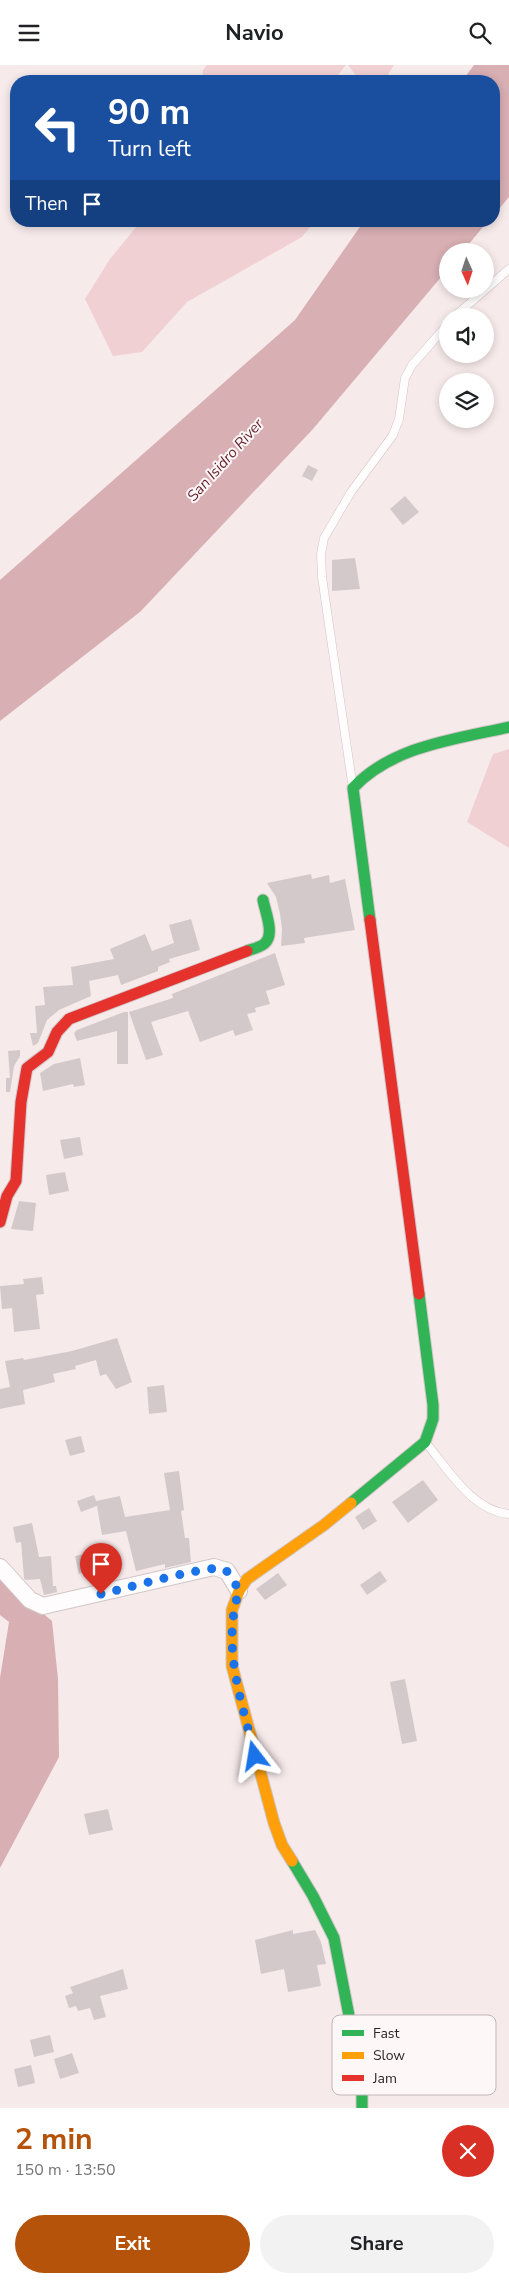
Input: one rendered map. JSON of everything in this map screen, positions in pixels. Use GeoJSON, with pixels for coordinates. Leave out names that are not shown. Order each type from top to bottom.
{"type":"FeatureCollection","features":[{"type":"Feature","properties":{"kind":"street"},"geometry":{"type":"LineString","coordinates":[[349,2015],[334,1938],[313,1896],[282,1845],[274,1823],[232,1666],[232,1610],[239,1591],[248,1579],[259,1569],[324,1525],[425,1442],[433,1419],[433,1405],[353,788],[366,774],[409,753],[509,727]]}},
{"type":"Feature","properties":{"kind":"street"},"geometry":{"type":"LineString","coordinates":[[0,1221],[7,1196],[16,1181],[21,1102],[27,1068],[31,1063],[48,1052],[62,1024],[68,1019],[265,944],[269,940],[269,933],[263,900]]}},
{"type":"Feature","properties":{"kind":"street"},"geometry":{"type":"LineString","coordinates":[[0,1567],[30,1600],[43,1606],[214,1567],[227,1571],[239,1591]]}},
{"type":"Feature","properties":{"kind":"street"},"geometry":{"type":"LineString","coordinates":[[362,2095],[362,2108]]}},
{"type":"Feature","properties":{"kind":"lane"},"geometry":{"type":"LineString","coordinates":[[464,308],[509,269]]}},
{"type":"Feature","properties":{"kind":"lane"},"geometry":{"type":"LineString","coordinates":[[353,788],[322,577],[321,554],[324,538],[351,492],[393,435],[399,419],[405,378],[412,365],[439,335]]}},
{"type":"Feature","properties":{"kind":"lane"},"geometry":{"type":"LineString","coordinates":[[425,1442],[469,1494],[485,1506],[509,1514]]}},
{"type":"Feature","properties":{"kind":"shaded area"},"geometry":{"type":"Polygon","coordinates":[[[207,65],[346,65],[338,75],[203,75],[203,70],[207,65]]]}},
{"type":"Feature","properties":{"kind":"shaded area"},"geometry":{"type":"Polygon","coordinates":[[[348,65],[394,65],[388,75],[356,75],[348,65]]]}},
{"type":"Feature","properties":{"kind":"shaded area"},"geometry":{"type":"Polygon","coordinates":[[[136,227],[310,227],[302,237],[187,302],[142,352],[113,356],[85,299],[110,259],[136,227]]]}},
{"type":"Feature","properties":{"kind":"shaded area"},"geometry":{"type":"Polygon","coordinates":[[[509,749],[509,848],[467,822],[493,754],[509,749]]]}},
{"type":"Feature","properties":{"kind":"water"},"geometry":{"type":"Polygon","coordinates":[[[474,65],[509,65],[509,197],[500,208],[500,75],[466,75],[474,65]]]}},
{"type":"Feature","properties":{"kind":"water","name":"San Isidro River"},"geometry":{"type":"Polygon","coordinates":[[[360,227],[483,227],[470,243],[439,243],[439,279],[313,429],[140,612],[0,721],[0,580],[295,320],[360,227]]]}},
{"type":"Feature","properties":{"kind":"water"},"geometry":{"type":"Polygon","coordinates":[[[0,1578],[52,1621],[58,1679],[59,1757],[0,1868],[0,1678],[9,1622],[0,1615],[0,1578]]]}},
{"type":"Feature","properties":{"kind":"building"},"geometry":{"type":"Polygon","coordinates":[[[308,465],[318,470],[312,481],[302,476],[308,465]]]}},
{"type":"Feature","properties":{"kind":"building"},"geometry":{"type":"Polygon","coordinates":[[[405,496],[419,512],[403,525],[390,509],[405,496]]]}},
{"type":"Feature","properties":{"kind":"building"},"geometry":{"type":"Polygon","coordinates":[[[355,558],[360,589],[332,591],[332,560],[355,558]]]}},
{"type":"Feature","properties":{"kind":"building"},"geometry":{"type":"Polygon","coordinates":[[[311,874],[312,879],[329,875],[330,883],[345,879],[355,930],[304,938],[305,943],[281,946],[282,929],[280,914],[276,897],[267,883],[311,874]]]}},
{"type":"Feature","properties":{"kind":"building"},"geometry":{"type":"Polygon","coordinates":[[[191,919],[200,950],[169,959],[170,962],[158,967],[158,971],[121,985],[118,975],[89,981],[91,996],[59,1010],[47,1020],[38,1043],[33,1046],[30,1033],[37,1033],[35,1006],[45,1005],[43,987],[73,985],[71,967],[114,959],[110,949],[145,934],[152,951],[174,943],[169,925],[191,919]]]}},
{"type":"Feature","properties":{"kind":"building"},"geometry":{"type":"Polygon","coordinates":[[[275,953],[285,985],[266,991],[270,1004],[255,1008],[256,1012],[247,1014],[253,1030],[235,1036],[233,1030],[200,1042],[188,1011],[151,1022],[163,1055],[146,1060],[129,1012],[173,998],[172,994],[275,953]]]}},
{"type":"Feature","properties":{"kind":"building"},"geometry":{"type":"Polygon","coordinates":[[[128,1012],[128,1064],[117,1064],[117,1031],[77,1041],[74,1033],[77,1030],[128,1012]]]}},
{"type":"Feature","properties":{"kind":"building"},"geometry":{"type":"Polygon","coordinates":[[[20,1050],[20,1056],[14,1066],[10,1092],[6,1092],[6,1078],[10,1078],[8,1051],[20,1050]]]}},
{"type":"Feature","properties":{"kind":"building"},"geometry":{"type":"Polygon","coordinates":[[[80,1058],[85,1085],[74,1087],[73,1084],[43,1091],[40,1073],[54,1064],[80,1058]]]}},
{"type":"Feature","properties":{"kind":"building"},"geometry":{"type":"Polygon","coordinates":[[[80,1137],[83,1155],[64,1159],[60,1140],[80,1137]]]}},
{"type":"Feature","properties":{"kind":"building"},"geometry":{"type":"Polygon","coordinates":[[[65,1172],[69,1191],[49,1195],[46,1175],[65,1172]]]}},
{"type":"Feature","properties":{"kind":"building"},"geometry":{"type":"Polygon","coordinates":[[[19,1201],[36,1203],[33,1231],[11,1229],[19,1201]]]}},
{"type":"Feature","properties":{"kind":"building"},"geometry":{"type":"Polygon","coordinates":[[[42,1277],[44,1294],[36,1295],[40,1329],[14,1332],[12,1308],[2,1309],[0,1286],[24,1284],[23,1279],[42,1277]]]}},
{"type":"Feature","properties":{"kind":"building"},"geometry":{"type":"Polygon","coordinates":[[[117,1338],[132,1382],[116,1389],[106,1374],[100,1376],[96,1360],[75,1366],[76,1369],[53,1374],[55,1382],[23,1390],[25,1404],[0,1409],[0,1389],[10,1387],[5,1361],[23,1358],[24,1360],[72,1351],[117,1338]]]}},
{"type":"Feature","properties":{"kind":"building"},"geometry":{"type":"Polygon","coordinates":[[[164,1385],[167,1412],[149,1414],[147,1387],[164,1385]]]}},
{"type":"Feature","properties":{"kind":"building"},"geometry":{"type":"Polygon","coordinates":[[[81,1436],[85,1452],[70,1456],[65,1440],[81,1436]]]}},
{"type":"Feature","properties":{"kind":"building"},"geometry":{"type":"Polygon","coordinates":[[[179,1471],[184,1510],[181,1511],[185,1538],[189,1538],[191,1562],[165,1568],[165,1564],[136,1571],[126,1531],[102,1535],[97,1506],[81,1512],[77,1501],[94,1495],[96,1501],[120,1496],[125,1517],[170,1510],[164,1473],[179,1471]]]}},
{"type":"Feature","properties":{"kind":"building"},"geometry":{"type":"Polygon","coordinates":[[[423,1480],[438,1500],[408,1523],[392,1502],[423,1480]]]}},
{"type":"Feature","properties":{"kind":"building"},"geometry":{"type":"Polygon","coordinates":[[[369,1508],[377,1521],[363,1530],[355,1517],[369,1508]]]}},
{"type":"Feature","properties":{"kind":"building"},"geometry":{"type":"Polygon","coordinates":[[[32,1523],[39,1557],[51,1556],[53,1586],[56,1586],[57,1592],[44,1595],[40,1579],[25,1580],[24,1578],[21,1542],[16,1543],[13,1527],[32,1523]]]}},
{"type":"Feature","properties":{"kind":"building"},"geometry":{"type":"Polygon","coordinates":[[[94,1552],[98,1569],[79,1574],[75,1556],[94,1552]]]}},
{"type":"Feature","properties":{"kind":"building"},"geometry":{"type":"Polygon","coordinates":[[[380,1571],[387,1581],[367,1595],[360,1585],[380,1571]]]}},
{"type":"Feature","properties":{"kind":"building"},"geometry":{"type":"Polygon","coordinates":[[[278,1573],[287,1585],[265,1600],[256,1589],[278,1573]]]}},
{"type":"Feature","properties":{"kind":"building"},"geometry":{"type":"Polygon","coordinates":[[[405,1679],[417,1741],[402,1744],[390,1682],[405,1679]]]}},
{"type":"Feature","properties":{"kind":"building"},"geometry":{"type":"Polygon","coordinates":[[[108,1809],[113,1830],[89,1835],[84,1814],[108,1809]]]}},
{"type":"Feature","properties":{"kind":"building"},"geometry":{"type":"Polygon","coordinates":[[[293,1930],[293,1934],[315,1930],[321,1942],[326,1964],[317,1965],[321,1986],[288,1992],[284,1969],[261,1974],[255,1940],[293,1930]]]}},
{"type":"Feature","properties":{"kind":"building"},"geometry":{"type":"Polygon","coordinates":[[[123,1969],[128,1989],[100,1996],[106,2017],[94,2020],[90,2008],[78,2011],[76,2006],[69,2008],[65,1996],[73,1993],[70,1987],[123,1969]]]}},
{"type":"Feature","properties":{"kind":"building"},"geometry":{"type":"Polygon","coordinates":[[[50,2035],[54,2052],[34,2057],[30,2040],[50,2035]]]}},
{"type":"Feature","properties":{"kind":"building"},"geometry":{"type":"Polygon","coordinates":[[[72,2053],[79,2073],[60,2079],[54,2059],[72,2053]]]}},
{"type":"Feature","properties":{"kind":"building"},"geometry":{"type":"Polygon","coordinates":[[[31,2065],[35,2083],[18,2087],[14,2069],[31,2065]]]}},
{"type":"Feature","properties":{"kind":"traffic: fast"},"geometry":{"type":"LineString","coordinates":[[370,920],[353,788],[386,762],[406,753],[426,746],[509,727]]}},
{"type":"Feature","properties":{"kind":"traffic: fast"},"geometry":{"type":"LineString","coordinates":[[247,951],[262,946],[268,939],[269,928],[263,900]]}},
{"type":"Feature","properties":{"kind":"traffic: fast"},"geometry":{"type":"LineString","coordinates":[[351,1503],[425,1442],[433,1419],[433,1405],[419,1294]]}},
{"type":"Feature","properties":{"kind":"traffic: fast"},"geometry":{"type":"LineString","coordinates":[[292,1861],[313,1896],[334,1938],[349,2015]]}},
{"type":"Feature","properties":{"kind":"traffic: fast"},"geometry":{"type":"LineString","coordinates":[[362,2095],[362,2108]]}},
{"type":"Feature","properties":{"kind":"traffic: slow"},"geometry":{"type":"LineString","coordinates":[[292,1861],[282,1845],[274,1823],[232,1666],[232,1610],[239,1591],[247,1579],[324,1525],[351,1503]]}},
{"type":"Feature","properties":{"kind":"traffic: jam"},"geometry":{"type":"LineString","coordinates":[[370,920],[419,1294]]}},
{"type":"Feature","properties":{"kind":"traffic: jam"},"geometry":{"type":"LineString","coordinates":[[0,1222],[7,1196],[16,1181],[21,1102],[27,1068],[48,1052],[57,1032],[69,1019],[247,951]]}},
{"type":"Feature","properties":{"kind":"route"},"geometry":{"type":"LineString","coordinates":[[101,1594],[214,1567],[227,1571],[239,1591],[232,1610],[232,1666],[255,1756]]}}]}
